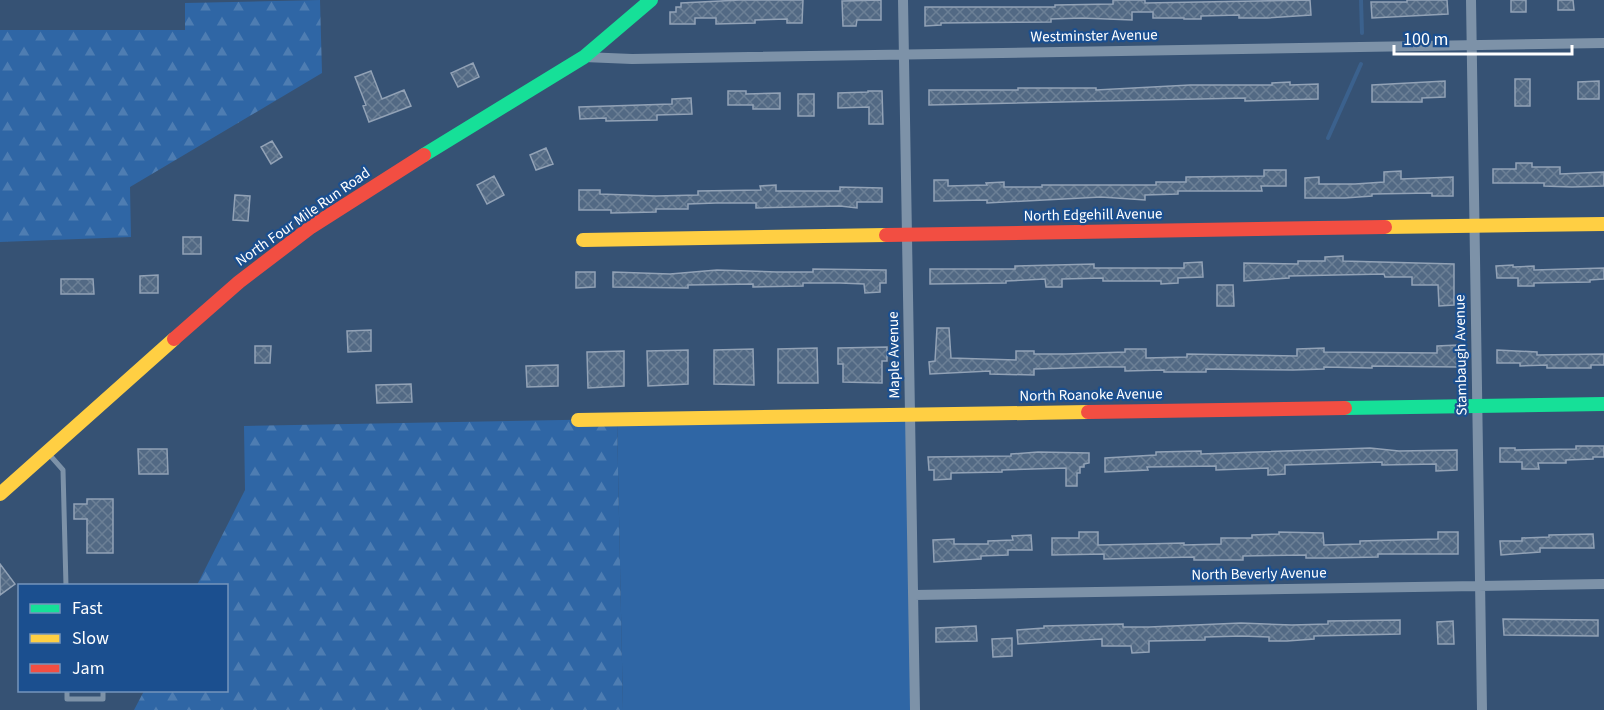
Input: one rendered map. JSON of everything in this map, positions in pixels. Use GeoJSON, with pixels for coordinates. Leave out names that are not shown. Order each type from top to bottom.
{"type":"FeatureCollection","features":[{"type":"Feature","properties":{"kind":"street","name":"North Four Mile Run Road"},"geometry":{"type":"LineString","coordinates":[[0,494],[199,315],[311,227],[584,57],[651,0]]}},
{"type":"Feature","properties":{"kind":"street","name":"Maple Avenue"},"geometry":{"type":"LineString","coordinates":[[903,0],[915,710]]}},
{"type":"Feature","properties":{"kind":"street","name":"Stambaugh Avenue"},"geometry":{"type":"LineString","coordinates":[[1471,0],[1482,710]]}},
{"type":"Feature","properties":{"kind":"street","name":"Westminster Avenue"},"geometry":{"type":"LineString","coordinates":[[584,57],[632,59],[1604,43]]}},
{"type":"Feature","properties":{"kind":"street","name":"North Edgehill Avenue"},"geometry":{"type":"LineString","coordinates":[[583,240],[1604,224]]}},
{"type":"Feature","properties":{"kind":"street","name":"North Roanoke Avenue"},"geometry":{"type":"LineString","coordinates":[[578,420],[1604,404]]}},
{"type":"Feature","properties":{"kind":"street","name":"North Beverly Avenue"},"geometry":{"type":"LineString","coordinates":[[914,595],[1604,584]]}},
{"type":"Feature","properties":{"kind":"lane"},"geometry":{"type":"LineString","coordinates":[[47,452],[63,470],[66,584]]}},
{"type":"Feature","properties":{"kind":"lane"},"geometry":{"type":"LineString","coordinates":[[67,692],[67,699],[103,699],[104,692]]}},
{"type":"Feature","properties":{"kind":"green space"},"geometry":{"type":"Polygon","coordinates":[[[320,0],[322,73],[130,187],[131,237],[0,242],[0,30],[185,30],[185,3],[320,0]]]}},
{"type":"Feature","properties":{"kind":"green space"},"geometry":{"type":"Polygon","coordinates":[[[910,415],[915,710],[623,710],[617,419],[910,415]]]}},
{"type":"Feature","properties":{"kind":"green space"},"geometry":{"type":"Polygon","coordinates":[[[617,419],[623,710],[134,710],[143,692],[228,692],[228,584],[198,584],[245,490],[244,426],[617,419]]]}},
{"type":"Feature","properties":{"kind":"building"},"geometry":{"type":"Polygon","coordinates":[[[803,0],[802,23],[787,23],[787,19],[716,24],[716,18],[695,18],[695,24],[670,24],[670,12],[676,12],[676,7],[681,7],[681,3],[803,0]]]}},
{"type":"Feature","properties":{"kind":"building"},"geometry":{"type":"Polygon","coordinates":[[[881,0],[881,20],[857,20],[856,26],[843,26],[842,1],[881,0]]]}},
{"type":"Feature","properties":{"kind":"building"},"geometry":{"type":"Polygon","coordinates":[[[1113,0],[1145,0],[1145,3],[1310,0],[1311,15],[1267,18],[1239,18],[1239,15],[1201,16],[1201,19],[1184,19],[1153,18],[1153,12],[1132,12],[1132,20],[1082,18],[1051,19],[1051,22],[941,23],[941,25],[925,26],[925,7],[1055,7],[1055,5],[1113,4],[1113,0]]]}},
{"type":"Feature","properties":{"kind":"building"},"geometry":{"type":"Polygon","coordinates":[[[1407,0],[1447,0],[1448,14],[1372,18],[1371,2],[1407,2],[1407,0]]]}},
{"type":"Feature","properties":{"kind":"building"},"geometry":{"type":"Polygon","coordinates":[[[1511,0],[1526,0],[1526,12],[1511,12],[1511,0]]]}},
{"type":"Feature","properties":{"kind":"building"},"geometry":{"type":"Polygon","coordinates":[[[1558,0],[1573,0],[1574,10],[1558,10],[1558,0]]]}},
{"type":"Feature","properties":{"kind":"building"},"geometry":{"type":"Polygon","coordinates":[[[473,63],[479,77],[458,87],[451,73],[473,63]]]}},
{"type":"Feature","properties":{"kind":"building"},"geometry":{"type":"Polygon","coordinates":[[[371,71],[382,99],[404,90],[411,106],[369,122],[363,106],[366,105],[355,77],[371,71]]]}},
{"type":"Feature","properties":{"kind":"building"},"geometry":{"type":"Polygon","coordinates":[[[1515,79],[1530,79],[1530,106],[1515,106],[1515,79]]]}},
{"type":"Feature","properties":{"kind":"building"},"geometry":{"type":"Polygon","coordinates":[[[1445,81],[1445,97],[1422,98],[1422,102],[1372,102],[1372,85],[1445,81]]]}},
{"type":"Feature","properties":{"kind":"building"},"geometry":{"type":"Polygon","coordinates":[[[1599,81],[1599,99],[1578,99],[1578,82],[1599,81]]]}},
{"type":"Feature","properties":{"kind":"building"},"geometry":{"type":"Polygon","coordinates":[[[1290,82],[1290,85],[1318,84],[1318,99],[1245,101],[1245,98],[929,105],[929,90],[1096,88],[1096,90],[1190,85],[1272,85],[1272,83],[1290,82]]]}},
{"type":"Feature","properties":{"kind":"building"},"geometry":{"type":"Polygon","coordinates":[[[728,91],[746,91],[746,94],[780,93],[780,109],[753,109],[753,105],[728,105],[728,91]]]}},
{"type":"Feature","properties":{"kind":"building"},"geometry":{"type":"Polygon","coordinates":[[[882,91],[883,124],[869,124],[869,107],[838,108],[838,93],[882,91]]]}},
{"type":"Feature","properties":{"kind":"building"},"geometry":{"type":"Polygon","coordinates":[[[798,94],[814,94],[814,116],[798,116],[798,94]]]}},
{"type":"Feature","properties":{"kind":"building"},"geometry":{"type":"Polygon","coordinates":[[[691,98],[692,114],[657,115],[657,120],[580,119],[579,107],[672,104],[672,99],[691,98]]]}},
{"type":"Feature","properties":{"kind":"building"},"geometry":{"type":"Polygon","coordinates":[[[272,141],[282,157],[271,164],[261,147],[272,141]]]}},
{"type":"Feature","properties":{"kind":"building"},"geometry":{"type":"Polygon","coordinates":[[[546,148],[553,164],[536,170],[530,155],[546,148]]]}},
{"type":"Feature","properties":{"kind":"building"},"geometry":{"type":"Polygon","coordinates":[[[1516,163],[1532,163],[1532,167],[1560,167],[1560,174],[1604,172],[1604,186],[1572,187],[1544,186],[1544,183],[1493,183],[1493,169],[1516,169],[1516,163]]]}},
{"type":"Feature","properties":{"kind":"building"},"geometry":{"type":"Polygon","coordinates":[[[1264,170],[1286,170],[1286,186],[1261,186],[1262,191],[1178,191],[1178,194],[1145,195],[1145,200],[1101,197],[987,203],[987,200],[934,201],[934,180],[948,180],[948,186],[1004,182],[1004,187],[1156,185],[1156,182],[1186,182],[1186,177],[1264,176],[1264,170]]]}},
{"type":"Feature","properties":{"kind":"building"},"geometry":{"type":"Polygon","coordinates":[[[1401,171],[1401,179],[1453,177],[1453,196],[1432,196],[1432,193],[1305,198],[1305,178],[1319,177],[1319,184],[1384,182],[1384,172],[1401,171]]]}},
{"type":"Feature","properties":{"kind":"building"},"geometry":{"type":"Polygon","coordinates":[[[494,176],[504,195],[487,204],[477,185],[494,176]]]}},
{"type":"Feature","properties":{"kind":"building"},"geometry":{"type":"Polygon","coordinates":[[[776,185],[776,191],[840,191],[840,187],[882,188],[882,202],[857,202],[857,208],[840,206],[756,208],[756,203],[716,203],[688,204],[688,209],[656,209],[656,212],[611,213],[611,210],[579,210],[579,190],[600,190],[600,194],[698,195],[698,191],[761,190],[760,186],[776,185]]]}},
{"type":"Feature","properties":{"kind":"building"},"geometry":{"type":"Polygon","coordinates":[[[235,195],[250,196],[248,221],[233,220],[235,195]]]}},
{"type":"Feature","properties":{"kind":"building"},"geometry":{"type":"Polygon","coordinates":[[[183,237],[201,237],[201,254],[183,254],[183,237]]]}},
{"type":"Feature","properties":{"kind":"building"},"geometry":{"type":"Polygon","coordinates":[[[1343,256],[1343,261],[1454,264],[1454,305],[1439,306],[1438,285],[1412,285],[1412,277],[1385,277],[1384,274],[1289,276],[1289,278],[1244,281],[1244,263],[1298,264],[1298,261],[1325,261],[1325,257],[1343,256]]]}},
{"type":"Feature","properties":{"kind":"building"},"geometry":{"type":"Polygon","coordinates":[[[1202,262],[1203,277],[1178,278],[1178,283],[1103,281],[1103,278],[1062,279],[1062,287],[1046,287],[1045,279],[1006,281],[1006,283],[930,284],[930,269],[1015,269],[1015,266],[1094,264],[1094,268],[1184,268],[1184,263],[1202,262]]]}},
{"type":"Feature","properties":{"kind":"building"},"geometry":{"type":"Polygon","coordinates":[[[1513,265],[1513,267],[1534,266],[1534,270],[1604,268],[1604,279],[1590,280],[1590,282],[1534,283],[1534,286],[1518,286],[1518,278],[1497,278],[1496,266],[1513,265]]]}},
{"type":"Feature","properties":{"kind":"building"},"geometry":{"type":"Polygon","coordinates":[[[813,269],[886,270],[886,283],[880,283],[880,292],[865,293],[864,284],[840,283],[753,287],[753,284],[688,285],[688,288],[613,287],[613,272],[670,274],[717,270],[813,272],[813,269]]]}},
{"type":"Feature","properties":{"kind":"building"},"geometry":{"type":"Polygon","coordinates":[[[576,272],[595,272],[595,287],[576,288],[576,272]]]}},
{"type":"Feature","properties":{"kind":"building"},"geometry":{"type":"Polygon","coordinates":[[[158,275],[158,293],[140,293],[140,276],[158,275]]]}},
{"type":"Feature","properties":{"kind":"building"},"geometry":{"type":"Polygon","coordinates":[[[61,279],[93,279],[94,294],[61,294],[61,279]]]}},
{"type":"Feature","properties":{"kind":"building"},"geometry":{"type":"Polygon","coordinates":[[[1217,285],[1233,285],[1234,306],[1217,306],[1217,285]]]}},
{"type":"Feature","properties":{"kind":"building"},"geometry":{"type":"Polygon","coordinates":[[[937,328],[949,328],[951,358],[1016,360],[1016,351],[1034,351],[1034,354],[1066,354],[1125,352],[1125,349],[1146,349],[1146,358],[1187,357],[1187,354],[1297,356],[1297,349],[1324,348],[1324,352],[1437,353],[1437,346],[1458,345],[1458,367],[1372,366],[1372,368],[1206,369],[1206,372],[1164,372],[1164,370],[1125,371],[1125,367],[1104,367],[1034,369],[1034,375],[990,374],[990,371],[930,374],[929,362],[935,361],[937,328]]]}},
{"type":"Feature","properties":{"kind":"building"},"geometry":{"type":"Polygon","coordinates":[[[371,330],[371,351],[348,352],[347,331],[371,330]]]}},
{"type":"Feature","properties":{"kind":"building"},"geometry":{"type":"Polygon","coordinates":[[[255,346],[271,346],[270,363],[255,363],[255,346]]]}},
{"type":"Feature","properties":{"kind":"building"},"geometry":{"type":"Polygon","coordinates":[[[887,347],[887,361],[882,361],[882,383],[843,382],[843,364],[838,364],[838,348],[887,347]]]}},
{"type":"Feature","properties":{"kind":"building"},"geometry":{"type":"Polygon","coordinates":[[[817,348],[818,383],[778,383],[778,349],[817,348]]]}},
{"type":"Feature","properties":{"kind":"building"},"geometry":{"type":"Polygon","coordinates":[[[753,349],[754,385],[714,384],[714,350],[753,349]]]}},
{"type":"Feature","properties":{"kind":"building"},"geometry":{"type":"Polygon","coordinates":[[[688,350],[688,384],[648,386],[647,351],[688,350]]]}},
{"type":"Feature","properties":{"kind":"building"},"geometry":{"type":"Polygon","coordinates":[[[1497,350],[1537,352],[1537,355],[1604,354],[1604,365],[1591,365],[1591,368],[1547,368],[1547,365],[1520,366],[1520,363],[1497,363],[1497,350]]]}},
{"type":"Feature","properties":{"kind":"building"},"geometry":{"type":"Polygon","coordinates":[[[624,351],[624,386],[588,388],[587,352],[624,351]]]}},
{"type":"Feature","properties":{"kind":"building"},"geometry":{"type":"Polygon","coordinates":[[[558,365],[558,386],[527,387],[526,366],[558,365]]]}},
{"type":"Feature","properties":{"kind":"building"},"geometry":{"type":"Polygon","coordinates":[[[411,384],[412,402],[377,403],[376,385],[411,384]]]}},
{"type":"Feature","properties":{"kind":"building"},"geometry":{"type":"Polygon","coordinates":[[[1576,446],[1604,446],[1604,457],[1566,460],[1566,463],[1538,463],[1539,469],[1522,469],[1522,462],[1500,462],[1500,448],[1515,448],[1515,450],[1576,449],[1576,446]]]}},
{"type":"Feature","properties":{"kind":"building"},"geometry":{"type":"Polygon","coordinates":[[[1370,448],[1399,451],[1457,450],[1457,470],[1436,471],[1436,464],[1382,465],[1382,462],[1285,465],[1285,474],[1268,475],[1268,468],[1216,470],[1216,466],[1147,467],[1148,470],[1105,472],[1105,458],[1156,455],[1156,452],[1201,451],[1201,454],[1370,448]]]}},
{"type":"Feature","properties":{"kind":"building"},"geometry":{"type":"Polygon","coordinates":[[[138,449],[167,449],[168,474],[139,474],[138,449]]]}},
{"type":"Feature","properties":{"kind":"building"},"geometry":{"type":"Polygon","coordinates":[[[1089,453],[1089,463],[1080,467],[1080,473],[1077,473],[1077,486],[1066,486],[1066,468],[951,473],[951,479],[934,480],[934,470],[929,470],[928,457],[1011,456],[1011,454],[1089,453]]]}},
{"type":"Feature","properties":{"kind":"building"},"geometry":{"type":"Polygon","coordinates":[[[87,499],[113,499],[113,553],[87,553],[87,519],[74,519],[74,504],[87,504],[87,499]]]}},
{"type":"Feature","properties":{"kind":"building"},"geometry":{"type":"Polygon","coordinates":[[[1079,532],[1098,532],[1098,545],[1221,544],[1221,538],[1252,538],[1252,535],[1279,534],[1279,532],[1323,533],[1324,545],[1360,544],[1360,541],[1438,539],[1438,532],[1458,532],[1458,554],[1378,554],[1378,557],[1331,558],[1306,558],[1306,555],[1243,556],[1243,560],[1194,560],[1194,557],[1104,559],[1104,554],[1052,555],[1052,538],[1079,538],[1079,532]]]}},
{"type":"Feature","properties":{"kind":"building"},"geometry":{"type":"Polygon","coordinates":[[[1593,534],[1594,548],[1540,548],[1540,552],[1501,555],[1500,541],[1522,541],[1522,538],[1549,537],[1549,535],[1593,534]]]}},
{"type":"Feature","properties":{"kind":"building"},"geometry":{"type":"Polygon","coordinates":[[[1031,535],[1032,550],[1008,550],[1008,555],[934,562],[933,540],[954,539],[954,544],[988,544],[988,541],[1013,540],[1012,536],[1031,535]]]}},
{"type":"Feature","properties":{"kind":"building"},"geometry":{"type":"Polygon","coordinates":[[[0,564],[15,584],[0,595],[0,564]]]}},
{"type":"Feature","properties":{"kind":"building"},"geometry":{"type":"Polygon","coordinates":[[[1503,619],[1598,620],[1598,636],[1504,635],[1503,619]]]}},
{"type":"Feature","properties":{"kind":"building"},"geometry":{"type":"Polygon","coordinates":[[[1400,620],[1400,634],[1314,636],[1314,639],[1287,641],[1269,641],[1269,637],[1205,637],[1205,640],[1149,641],[1149,652],[1132,653],[1131,646],[1102,646],[1102,639],[1018,644],[1017,630],[1044,628],[1044,626],[1123,624],[1123,627],[1149,627],[1241,623],[1292,625],[1328,624],[1328,621],[1400,620]]]}},
{"type":"Feature","properties":{"kind":"building"},"geometry":{"type":"Polygon","coordinates":[[[1453,621],[1454,644],[1438,644],[1437,622],[1453,621]]]}},
{"type":"Feature","properties":{"kind":"building"},"geometry":{"type":"Polygon","coordinates":[[[976,626],[977,641],[936,642],[936,628],[976,626]]]}},
{"type":"Feature","properties":{"kind":"building"},"geometry":{"type":"Polygon","coordinates":[[[1012,638],[1012,656],[993,657],[992,639],[1012,638]]]}},
{"type":"Feature","properties":{"kind":"waterway"},"geometry":{"type":"LineString","coordinates":[[1361,0],[1362,33]]}},
{"type":"Feature","properties":{"kind":"waterway"},"geometry":{"type":"LineString","coordinates":[[1328,138],[1361,64]]}},
{"type":"Feature","properties":{"kind":"traffic: fast"},"geometry":{"type":"LineString","coordinates":[[424,155],[584,57],[651,0]]}},
{"type":"Feature","properties":{"kind":"traffic: fast"},"geometry":{"type":"LineString","coordinates":[[1345,408],[1604,404]]}},
{"type":"Feature","properties":{"kind":"traffic: slow"},"geometry":{"type":"LineString","coordinates":[[1385,227],[1604,224]]}},
{"type":"Feature","properties":{"kind":"traffic: slow"},"geometry":{"type":"LineString","coordinates":[[583,240],[886,235]]}},
{"type":"Feature","properties":{"kind":"traffic: slow"},"geometry":{"type":"LineString","coordinates":[[0,494],[174,339]]}},
{"type":"Feature","properties":{"kind":"traffic: slow"},"geometry":{"type":"LineString","coordinates":[[578,420],[1088,412]]}},
{"type":"Feature","properties":{"kind":"traffic: jam"},"geometry":{"type":"LineString","coordinates":[[174,339],[239,282],[311,227],[424,155]]}},
{"type":"Feature","properties":{"kind":"traffic: jam"},"geometry":{"type":"LineString","coordinates":[[886,235],[1385,227]]}},
{"type":"Feature","properties":{"kind":"traffic: jam"},"geometry":{"type":"LineString","coordinates":[[1088,412],[1345,408]]}}]}
